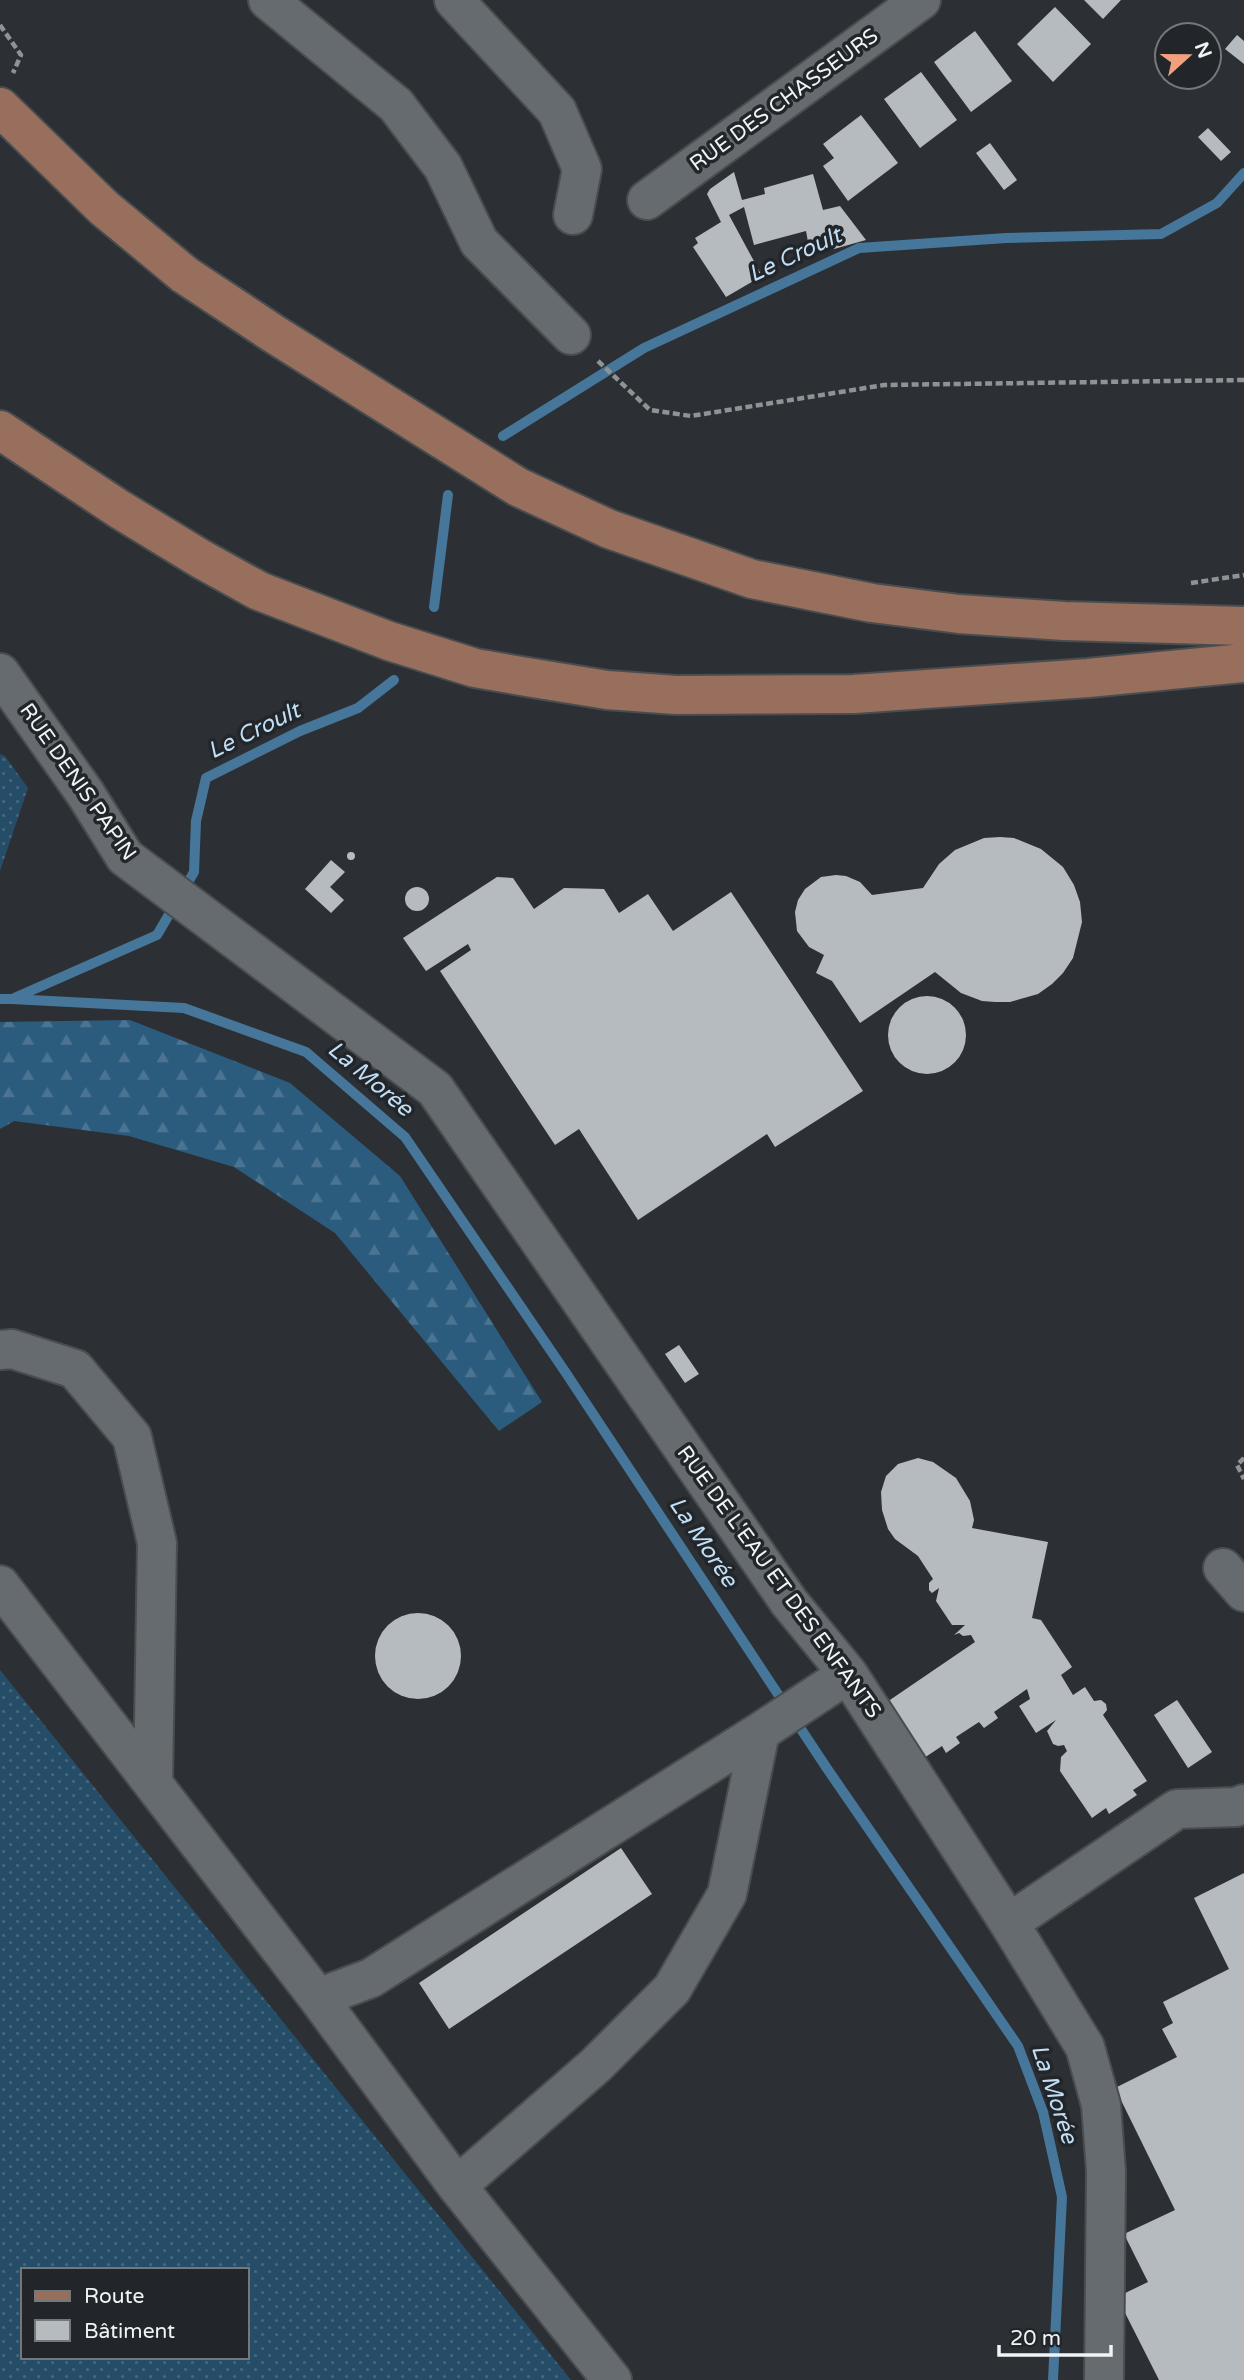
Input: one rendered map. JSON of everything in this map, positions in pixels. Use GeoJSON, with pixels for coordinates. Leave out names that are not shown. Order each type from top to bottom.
{"type":"FeatureCollection","features":[{"type":"Feature","properties":{"kind":"main road"},"geometry":{"type":"LineString","coordinates":[[5,94],[104,208],[185,275],[517,487],[609,529],[752,579],[872,603],[959,614],[1064,621],[1244,626]]}},
{"type":"Feature","properties":{"kind":"main road"},"geometry":{"type":"LineString","coordinates":[[0,430],[130,516],[259,591],[389,641],[475,668],[607,690],[676,695],[842,694],[1088,678],[1244,663]]}},
{"type":"Feature","properties":{"kind":"street"},"geometry":{"type":"LineString","coordinates":[[268,0],[396,105],[443,167],[479,242],[571,335]]}},
{"type":"Feature","properties":{"kind":"street"},"geometry":{"type":"LineString","coordinates":[[454,0],[557,111],[582,169],[573,215]]}},
{"type":"Feature","properties":{"kind":"street","name":"RUE DES CHASSEURS"},"geometry":{"type":"LineString","coordinates":[[647,200],[921,0]]}},
{"type":"Feature","properties":{"kind":"street","name":"RUE DENIS PAPIN"},"geometry":{"type":"LineString","coordinates":[[0,673],[85,793],[125,857],[201,915]]}},
{"type":"Feature","properties":{"kind":"street","name":"RUE DE L'EAU ET DES ENFANTS"},"geometry":{"type":"LineString","coordinates":[[201,915],[435,1089],[789,1602],[848,1674],[1009,1923],[1085,2047],[1101,2105],[1106,2171],[1104,2380]]}},
{"type":"Feature","properties":{"kind":"street"},"geometry":{"type":"LineString","coordinates":[[0,1350],[12,1349],[75,1369],[132,1437],[157,1543],[153,1784]]}},
{"type":"Feature","properties":{"kind":"street"},"geometry":{"type":"LineString","coordinates":[[0,1585],[318,1998],[457,2186],[612,2380]]}},
{"type":"Feature","properties":{"kind":"street"},"geometry":{"type":"LineString","coordinates":[[318,1998],[371,1978],[848,1674]]}},
{"type":"Feature","properties":{"kind":"street"},"geometry":{"type":"LineString","coordinates":[[457,2186],[596,2065],[672,1989],[727,1894],[760,1732]]}},
{"type":"Feature","properties":{"kind":"street"},"geometry":{"type":"LineString","coordinates":[[1009,1923],[1177,1809],[1236,1807],[1244,1804]]}},
{"type":"Feature","properties":{"kind":"path"},"geometry":{"type":"LineString","coordinates":[[0,25],[21,55],[5,94]]}},
{"type":"Feature","properties":{"kind":"path"},"geometry":{"type":"LineString","coordinates":[[571,335],[650,410],[691,416],[884,386],[1244,380]]}},
{"type":"Feature","properties":{"kind":"path"},"geometry":{"type":"LineString","coordinates":[[1180,585],[1244,575]]}},
{"type":"Feature","properties":{"kind":"path"},"geometry":{"type":"LineString","coordinates":[[1244,1458],[1237,1465],[1244,1479]]}},
{"type":"Feature","properties":{"kind":"shaded area"},"geometry":{"type":"Polygon","coordinates":[[[0,754],[5,756],[28,788],[0,871],[0,754]]]}},
{"type":"Feature","properties":{"kind":"shaded area"},"geometry":{"type":"Polygon","coordinates":[[[0,1670],[571,2380],[0,2380],[0,1670]]]}},
{"type":"Feature","properties":{"kind":"green space"},"geometry":{"type":"Polygon","coordinates":[[[130,1020],[290,1083],[400,1176],[542,1402],[499,1431],[335,1233],[234,1167],[129,1136],[14,1121],[0,1129],[0,1022],[130,1020]]]}},
{"type":"Feature","properties":{"kind":"building"},"geometry":{"type":"Polygon","coordinates":[[[1084,0],[1121,0],[1103,19],[1084,0]]]}},
{"type":"Feature","properties":{"kind":"building"},"geometry":{"type":"Polygon","coordinates":[[[1055,7],[1091,44],[1053,82],[1017,44],[1055,7]]]}},
{"type":"Feature","properties":{"kind":"building"},"geometry":{"type":"Polygon","coordinates":[[[975,31],[1012,81],[971,112],[934,62],[975,31]]]}},
{"type":"Feature","properties":{"kind":"building"},"geometry":{"type":"Polygon","coordinates":[[[1237,35],[1244,41],[1244,64],[1225,49],[1237,35]]]}},
{"type":"Feature","properties":{"kind":"building"},"geometry":{"type":"Polygon","coordinates":[[[921,72],[957,120],[920,148],[884,99],[921,72]]]}},
{"type":"Feature","properties":{"kind":"building"},"geometry":{"type":"Polygon","coordinates":[[[861,115],[898,163],[848,201],[823,166],[834,158],[823,144],[861,115]]]}},
{"type":"Feature","properties":{"kind":"building"},"geometry":{"type":"Polygon","coordinates":[[[1208,128],[1231,152],[1221,161],[1198,137],[1208,128]]]}},
{"type":"Feature","properties":{"kind":"building"},"geometry":{"type":"Polygon","coordinates":[[[990,143],[1017,180],[1004,190],[976,153],[990,143]]]}},
{"type":"Feature","properties":{"kind":"building"},"geometry":{"type":"Polygon","coordinates":[[[734,172],[742,200],[765,194],[764,188],[813,174],[823,210],[840,206],[866,240],[834,249],[830,235],[808,242],[806,231],[754,245],[744,207],[729,215],[762,276],[726,297],[693,247],[698,243],[695,238],[721,222],[707,194],[734,172]]]}},
{"type":"Feature","properties":{"kind":"building"},"geometry":{"type":"Polygon","coordinates":[[[984,838],[1014,838],[1041,849],[1063,867],[1074,885],[1080,902],[1082,922],[1073,958],[1063,973],[1038,994],[1010,1002],[995,1002],[982,1001],[961,993],[935,972],[860,1023],[832,981],[816,973],[824,955],[809,947],[797,931],[795,912],[805,889],[821,877],[836,875],[860,882],[872,895],[923,888],[939,864],[955,850],[984,838]]]}},
{"type":"Feature","properties":{"kind":"building"},"geometry":{"type":"Polygon","coordinates":[[[351,852],[355,856],[351,860],[347,856],[351,852]]]}},
{"type":"Feature","properties":{"kind":"building"},"geometry":{"type":"Polygon","coordinates":[[[331,860],[345,872],[330,887],[344,900],[331,913],[305,889],[331,860]]]}},
{"type":"Feature","properties":{"kind":"building"},"geometry":{"type":"Polygon","coordinates":[[[497,877],[513,878],[534,909],[564,888],[604,889],[619,913],[648,894],[673,931],[731,892],[863,1091],[775,1147],[767,1134],[638,1220],[579,1129],[555,1145],[440,971],[471,950],[468,944],[426,971],[403,938],[497,877]]]}},
{"type":"Feature","properties":{"kind":"building"},"geometry":{"type":"Polygon","coordinates":[[[417,887],[425,891],[429,899],[425,907],[417,911],[409,907],[405,899],[409,891],[417,887]]]}},
{"type":"Feature","properties":{"kind":"building"},"geometry":{"type":"Polygon","coordinates":[[[927,996],[942,999],[955,1007],[963,1020],[966,1035],[963,1050],[955,1063],[942,1071],[927,1074],[912,1071],[899,1063],[891,1050],[888,1035],[891,1020],[899,1007],[912,999],[927,996]]]}},
{"type":"Feature","properties":{"kind":"building"},"geometry":{"type":"Polygon","coordinates":[[[679,1345],[699,1374],[685,1383],[665,1354],[679,1345]]]}},
{"type":"Feature","properties":{"kind":"building"},"geometry":{"type":"Polygon","coordinates":[[[918,1458],[933,1462],[956,1478],[970,1501],[974,1520],[972,1528],[1048,1542],[1032,1618],[1041,1620],[1072,1667],[1061,1675],[1073,1695],[1085,1687],[1094,1701],[1101,1700],[1106,1704],[1107,1710],[1103,1715],[1147,1781],[1133,1790],[1137,1795],[1109,1814],[1106,1808],[1092,1818],[1060,1771],[1061,1757],[1067,1751],[1064,1745],[1053,1744],[1047,1731],[1056,1720],[1036,1733],[1019,1706],[1030,1699],[1027,1689],[994,1712],[998,1718],[984,1728],[979,1722],[956,1737],[960,1743],[946,1753],[942,1746],[921,1760],[884,1704],[975,1642],[971,1635],[954,1635],[965,1625],[952,1625],[936,1601],[939,1588],[932,1593],[929,1590],[929,1583],[933,1579],[918,1556],[895,1539],[888,1529],[882,1510],[881,1492],[886,1476],[898,1464],[918,1458]]]}},
{"type":"Feature","properties":{"kind":"building"},"geometry":{"type":"Polygon","coordinates":[[[418,1613],[434,1617],[448,1626],[457,1640],[461,1656],[457,1672],[448,1686],[434,1695],[418,1699],[402,1695],[388,1686],[379,1672],[375,1656],[379,1640],[388,1626],[402,1617],[418,1613]]]}},
{"type":"Feature","properties":{"kind":"building"},"geometry":{"type":"Polygon","coordinates":[[[1177,1700],[1212,1752],[1188,1768],[1154,1715],[1177,1700]]]}},
{"type":"Feature","properties":{"kind":"building"},"geometry":{"type":"Polygon","coordinates":[[[621,1848],[652,1894],[449,2029],[419,1983],[621,1848]]]}},
{"type":"Feature","properties":{"kind":"building"},"geometry":{"type":"Polygon","coordinates":[[[1244,1873],[1244,2380],[1159,2380],[1117,2297],[1148,2282],[1124,2234],[1175,2210],[1115,2088],[1177,2057],[1162,2029],[1173,2023],[1163,2002],[1229,1969],[1194,1898],[1244,1873]]]}},
{"type":"Feature","properties":{"kind":"waterway","name":"Le Croult"},"geometry":{"type":"LineString","coordinates":[[503,436],[644,348],[859,248],[1006,238],[1161,234],[1217,203],[1244,173]]}},
{"type":"Feature","properties":{"kind":"waterway","name":"Le Croult"},"geometry":{"type":"LineString","coordinates":[[434,607],[448,495]]}},
{"type":"Feature","properties":{"kind":"waterway","name":"Le Croult"},"geometry":{"type":"LineString","coordinates":[[0,999],[12,999],[157,935],[194,872],[196,821],[206,778],[300,731],[358,708],[394,680]]}},
{"type":"Feature","properties":{"kind":"waterway","name":"La Morée"},"geometry":{"type":"LineString","coordinates":[[12,999],[184,1008],[306,1052],[405,1137],[566,1373],[826,1767],[1018,2046],[1043,2112],[1062,2197],[1053,2380]]}}]}
